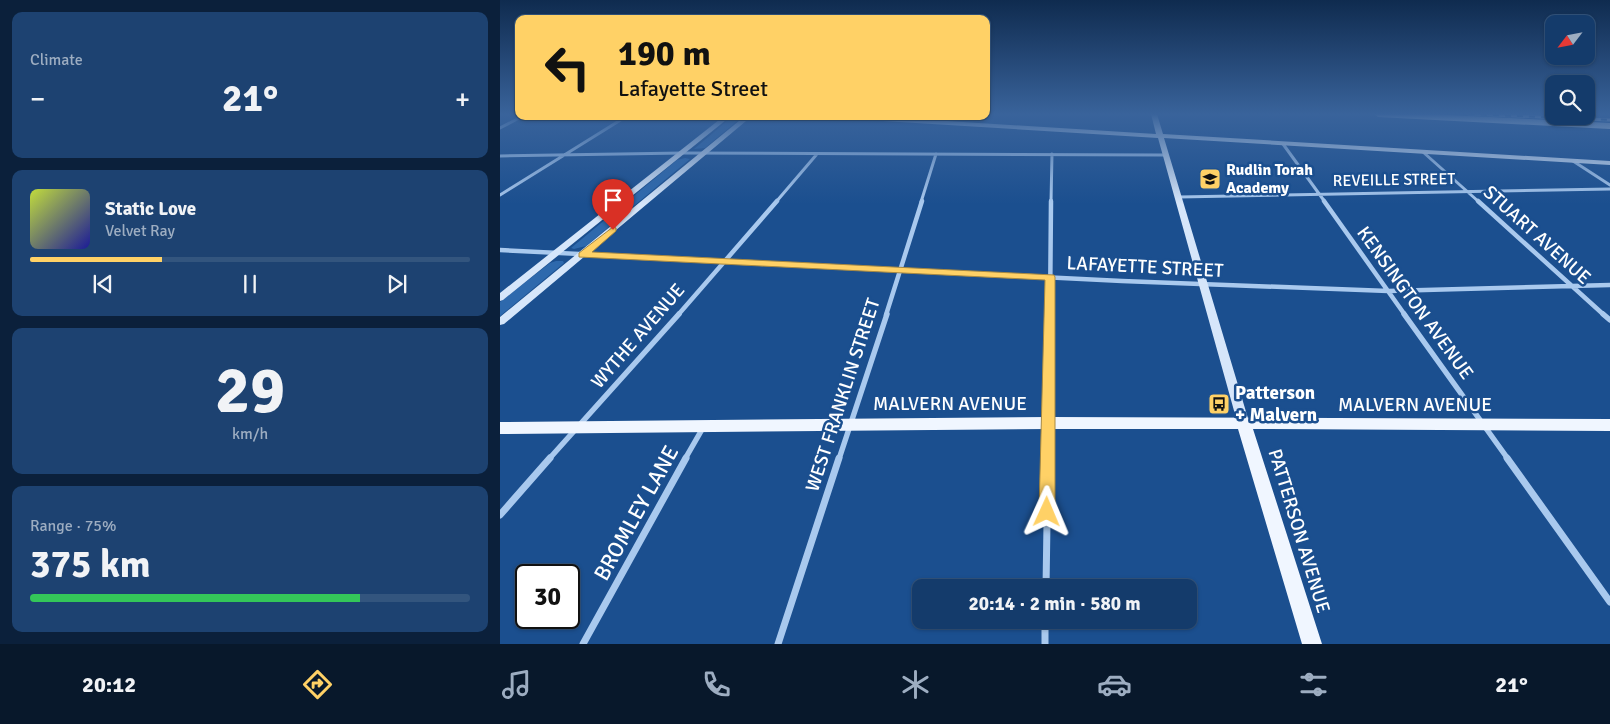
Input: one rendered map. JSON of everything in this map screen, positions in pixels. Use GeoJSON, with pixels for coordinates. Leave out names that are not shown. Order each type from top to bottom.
{"type":"FeatureCollection","features":[{"type":"Feature","properties":{"kind":"main road","name":"MALVERN AVENUE"},"geometry":{"type":"LineString","coordinates":[[500,428],[1048,423],[1610,425]]}},
{"type":"Feature","properties":{"kind":"main road","name":"PATTERSON AVENUE"},"geometry":{"type":"LineString","coordinates":[[1244,425],[1312,644]]}},
{"type":"Feature","properties":{"kind":"street"},"geometry":{"type":"LineString","coordinates":[[500,195],[582,144]]}},
{"type":"Feature","properties":{"kind":"street"},"geometry":{"type":"LineString","coordinates":[[500,298],[693,144]]}},
{"type":"Feature","properties":{"kind":"street"},"geometry":{"type":"LineString","coordinates":[[500,322],[717,144]]}},
{"type":"Feature","properties":{"kind":"street","name":"PATTERSON AVENUE"},"geometry":{"type":"LineString","coordinates":[[1163,144],[1244,425]]}},
{"type":"Feature","properties":{"kind":"street","name":"KENSINGTON AVENUE"},"geometry":{"type":"LineString","coordinates":[[1283,144],[1610,602]]}},
{"type":"Feature","properties":{"kind":"street"},"geometry":{"type":"LineString","coordinates":[[1284,144],[1610,163]]}},
{"type":"Feature","properties":{"kind":"street","name":"STUART AVENUE"},"geometry":{"type":"LineString","coordinates":[[1423,152],[1610,320]]}},
{"type":"Feature","properties":{"kind":"street"},"geometry":{"type":"LineString","coordinates":[[500,156],[682,153],[1166,155]]}},
{"type":"Feature","properties":{"kind":"street","name":"WYTHE AVENUE"},"geometry":{"type":"LineString","coordinates":[[500,514],[817,154]]}},
{"type":"Feature","properties":{"kind":"street","name":"WEST FRANKLIN STREET"},"geometry":{"type":"LineString","coordinates":[[778,644],[936,154]]}},
{"type":"Feature","properties":{"kind":"street"},"geometry":{"type":"LineString","coordinates":[[1046,579],[1052,154]]}},
{"type":"Feature","properties":{"kind":"street"},"geometry":{"type":"LineString","coordinates":[[1573,160],[1610,184]]}},
{"type":"Feature","properties":{"kind":"street","name":"REVEILLE STREET"},"geometry":{"type":"LineString","coordinates":[[1179,197],[1610,189]]}},
{"type":"Feature","properties":{"kind":"street","name":"LAFAYETTE STREET"},"geometry":{"type":"LineString","coordinates":[[500,250],[1204,285],[1388,291],[1610,285]]}},
{"type":"Feature","properties":{"kind":"street","name":"BROMLEY LANE"},"geometry":{"type":"LineString","coordinates":[[583,644],[704,426]]}},
{"type":"Feature","properties":{"kind":"street"},"geometry":{"type":"LineString","coordinates":[[1045,629],[1045,644]]}},
{"type":"Feature","properties":{"kind":"shaded area"},"geometry":{"type":"Polygon","coordinates":[[[700,144],[710,144],[705,148],[694,149],[700,144]]]}},
{"type":"Feature","properties":{"kind":"shaded area"},"geometry":{"type":"Polygon","coordinates":[[[690,159],[586,246],[571,248],[677,160],[690,159]]]}},
{"type":"Feature","properties":{"kind":"shaded area"},"geometry":{"type":"Polygon","coordinates":[[[563,261],[564,263],[500,316],[500,302],[550,263],[563,261]]]}},
{"type":"Feature","properties":{"kind":"place","name":"Rudlin Torah Academy"},"geometry":{"type":"Point","coordinates":[1210,179]}},
{"type":"Feature","properties":{"kind":"place","name":"Patterson + Malvern"},"geometry":{"type":"Point","coordinates":[1219,404]}},
{"type":"Feature","properties":{"kind":"route"},"geometry":{"type":"LineString","coordinates":[[613,230],[583,255],[1050,277],[1047,512]]}}]}
